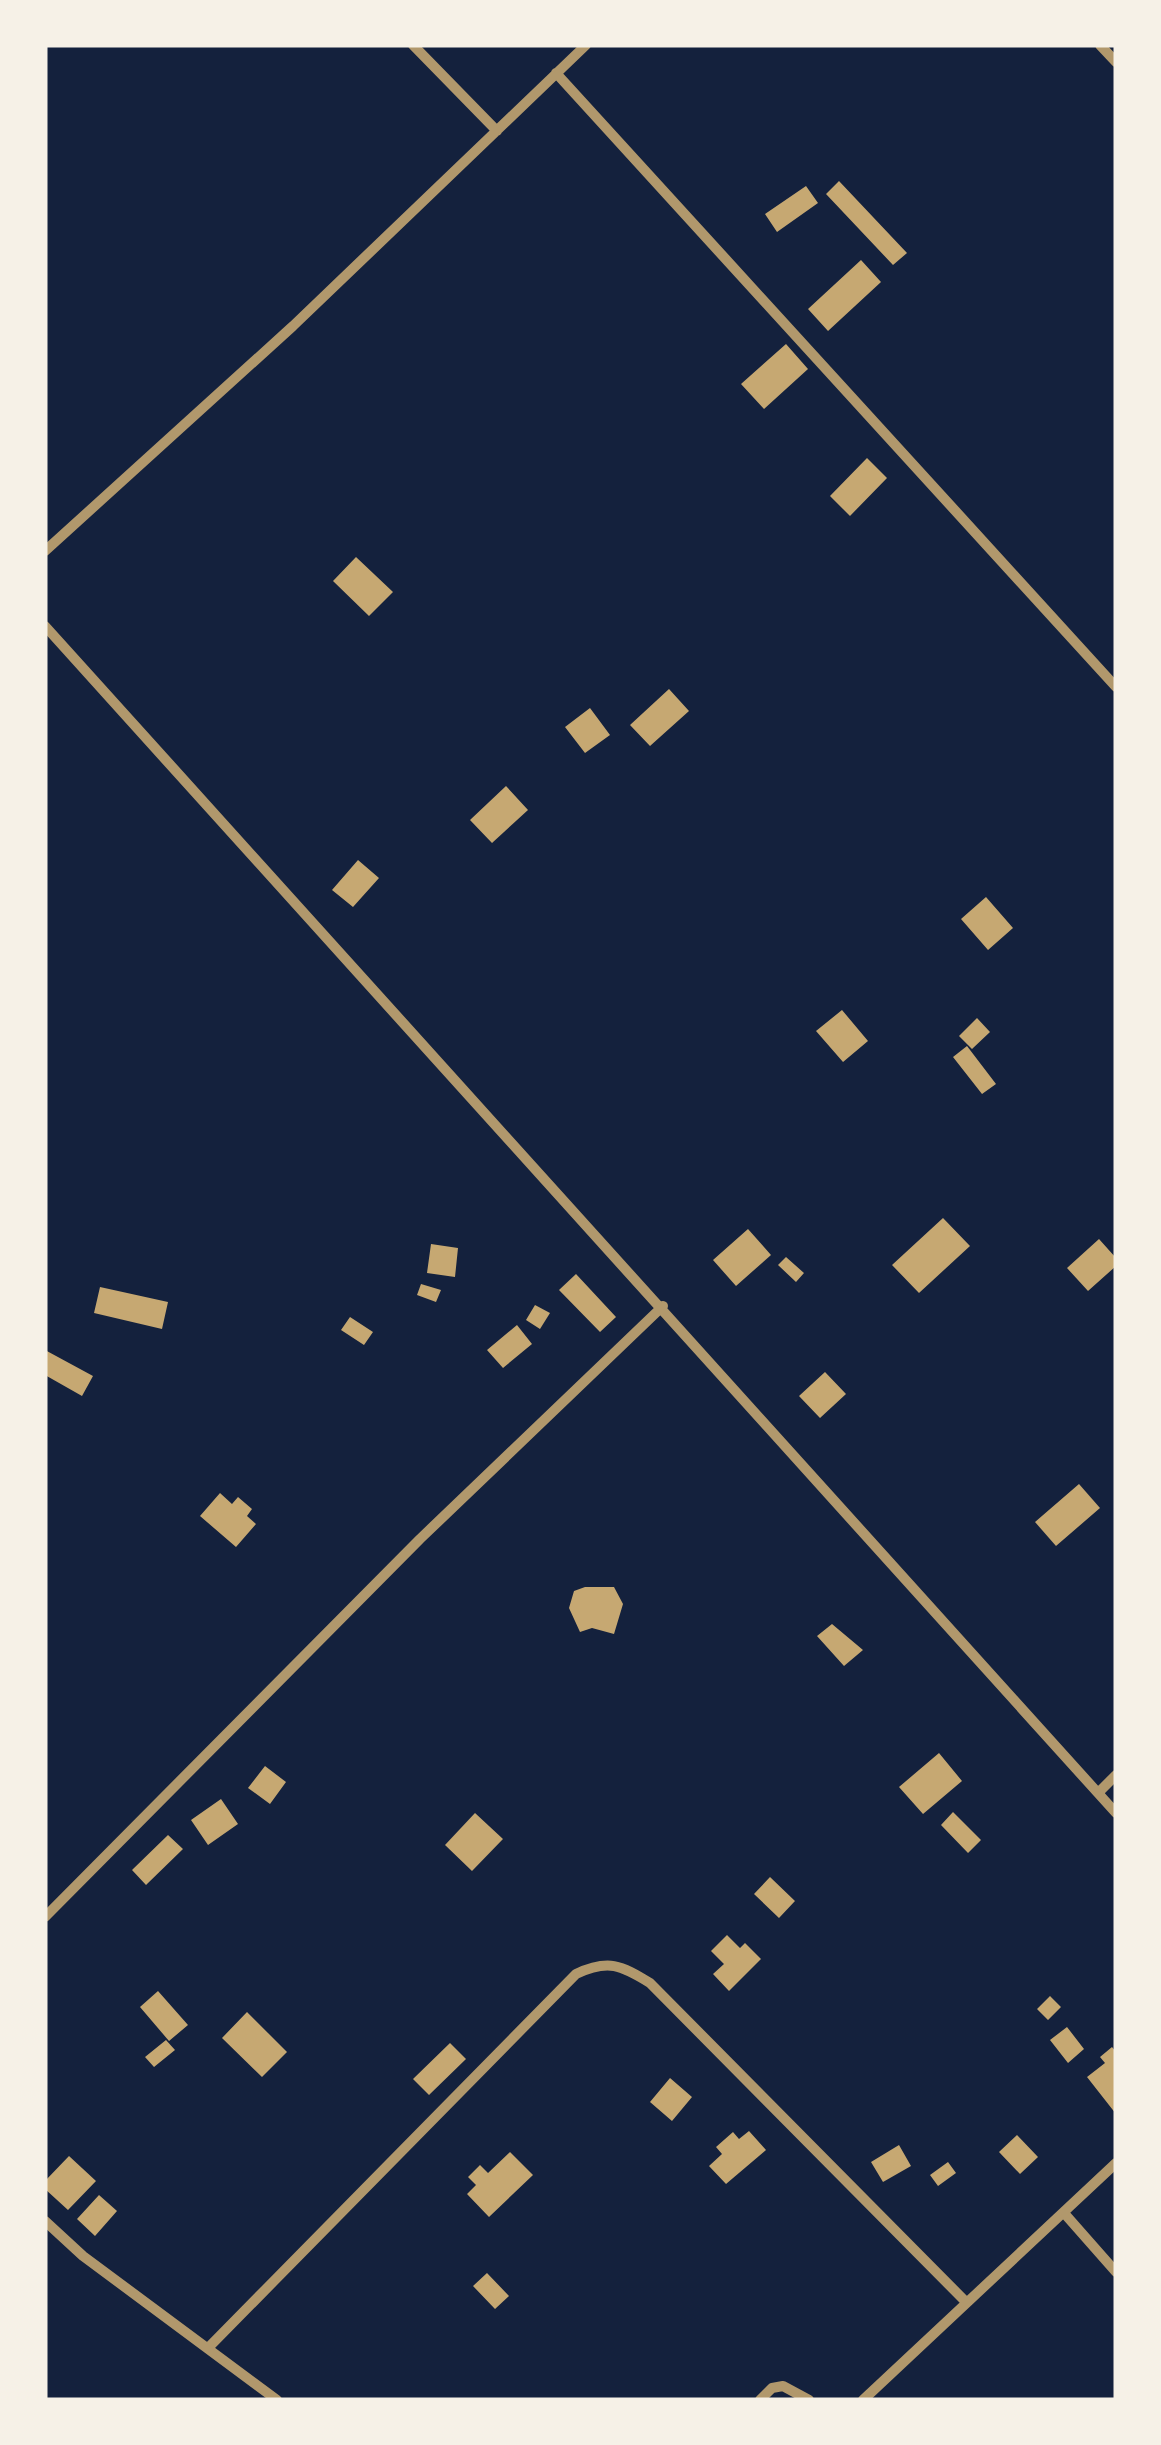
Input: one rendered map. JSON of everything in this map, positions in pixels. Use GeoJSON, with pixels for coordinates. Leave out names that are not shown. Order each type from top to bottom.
{"type":"FeatureCollection","features":[{"type":"Feature","properties":{"kind":"street"},"geometry":{"type":"LineString","coordinates":[[413,45],[497,131]]}},
{"type":"Feature","properties":{"kind":"street"},"geometry":{"type":"LineString","coordinates":[[45,551],[279,339],[586,45]]}},
{"type":"Feature","properties":{"kind":"street"},"geometry":{"type":"LineString","coordinates":[[1100,45],[1116,62]]}},
{"type":"Feature","properties":{"kind":"street"},"geometry":{"type":"LineString","coordinates":[[556,73],[806,352],[1116,687]]}},
{"type":"Feature","properties":{"kind":"street"},"geometry":{"type":"LineString","coordinates":[[45,626],[664,1306],[1116,1813]]}},
{"type":"Feature","properties":{"kind":"street"},"geometry":{"type":"LineString","coordinates":[[45,1918],[420,1539],[664,1306]]}},
{"type":"Feature","properties":{"kind":"street"},"geometry":{"type":"LineString","coordinates":[[1098,1792],[1116,1776]]}},
{"type":"Feature","properties":{"kind":"street"},"geometry":{"type":"LineString","coordinates":[[208,2348],[576,1974],[612,1962],[650,1983],[965,2301]]}},
{"type":"Feature","properties":{"kind":"street"},"geometry":{"type":"LineString","coordinates":[[863,2400],[1116,2163]]}},
{"type":"Feature","properties":{"kind":"street"},"geometry":{"type":"LineString","coordinates":[[1064,2213],[1116,2272]]}},
{"type":"Feature","properties":{"kind":"street"},"geometry":{"type":"LineString","coordinates":[[45,2221],[83,2256],[277,2400]]}},
{"type":"Feature","properties":{"kind":"street"},"geometry":{"type":"LineString","coordinates":[[760,2400],[772,2388],[783,2386],[809,2400]]}},
{"type":"Feature","properties":{"kind":"building"},"geometry":{"type":"Polygon","coordinates":[[[839,181],[907,253],[893,265],[826,194],[839,181]]]}},
{"type":"Feature","properties":{"kind":"building"},"geometry":{"type":"Polygon","coordinates":[[[806,186],[818,203],[777,232],[765,214],[806,186]]]}},
{"type":"Feature","properties":{"kind":"building"},"geometry":{"type":"Polygon","coordinates":[[[861,260],[881,282],[828,331],[808,309],[861,260]]]}},
{"type":"Feature","properties":{"kind":"building"},"geometry":{"type":"Polygon","coordinates":[[[786,344],[808,369],[764,409],[741,384],[786,344]]]}},
{"type":"Feature","properties":{"kind":"building"},"geometry":{"type":"Polygon","coordinates":[[[867,458],[887,478],[850,516],[830,496],[867,458]]]}},
{"type":"Feature","properties":{"kind":"building"},"geometry":{"type":"Polygon","coordinates":[[[356,557],[393,592],[369,616],[333,581],[356,557]]]}},
{"type":"Feature","properties":{"kind":"building"},"geometry":{"type":"Polygon","coordinates":[[[669,689],[689,711],[650,746],[630,725],[669,689]]]}},
{"type":"Feature","properties":{"kind":"building"},"geometry":{"type":"Polygon","coordinates":[[[590,708],[610,735],[585,753],[565,727],[590,708]]]}},
{"type":"Feature","properties":{"kind":"building"},"geometry":{"type":"Polygon","coordinates":[[[506,786],[528,810],[492,843],[470,820],[506,786]]]}},
{"type":"Feature","properties":{"kind":"building"},"geometry":{"type":"Polygon","coordinates":[[[358,860],[379,878],[353,907],[332,890],[358,860]]]}},
{"type":"Feature","properties":{"kind":"building"},"geometry":{"type":"Polygon","coordinates":[[[986,897],[1013,928],[988,950],[961,919],[986,897]]]}},
{"type":"Feature","properties":{"kind":"building"},"geometry":{"type":"Polygon","coordinates":[[[842,1010],[868,1041],[843,1062],[816,1031],[842,1010]]]}},
{"type":"Feature","properties":{"kind":"building"},"geometry":{"type":"Polygon","coordinates":[[[977,1018],[990,1032],[972,1049],[959,1036],[977,1018]]]}},
{"type":"Feature","properties":{"kind":"building"},"geometry":{"type":"Polygon","coordinates":[[[967,1046],[996,1084],[982,1094],[953,1057],[967,1046]]]}},
{"type":"Feature","properties":{"kind":"building"},"geometry":{"type":"Polygon","coordinates":[[[943,1218],[970,1246],[919,1293],[892,1265],[943,1218]]]}},
{"type":"Feature","properties":{"kind":"building"},"geometry":{"type":"Polygon","coordinates":[[[748,1229],[771,1255],[736,1286],[713,1260],[748,1229]]]}},
{"type":"Feature","properties":{"kind":"building"},"geometry":{"type":"Polygon","coordinates":[[[1099,1239],[1116,1258],[1116,1266],[1088,1291],[1067,1268],[1099,1239]]]}},
{"type":"Feature","properties":{"kind":"building"},"geometry":{"type":"Polygon","coordinates":[[[431,1244],[458,1248],[455,1277],[427,1273],[431,1244]]]}},
{"type":"Feature","properties":{"kind":"building"},"geometry":{"type":"Polygon","coordinates":[[[786,1257],[804,1273],[796,1282],[778,1265],[786,1257]]]}},
{"type":"Feature","properties":{"kind":"building"},"geometry":{"type":"Polygon","coordinates":[[[576,1274],[616,1317],[600,1332],[559,1290],[576,1274]]]}},
{"type":"Feature","properties":{"kind":"building"},"geometry":{"type":"Polygon","coordinates":[[[421,1284],[441,1290],[436,1302],[417,1295],[421,1284]]]}},
{"type":"Feature","properties":{"kind":"building"},"geometry":{"type":"Polygon","coordinates":[[[100,1287],[168,1302],[162,1329],[94,1313],[100,1287]]]}},
{"type":"Feature","properties":{"kind":"building"},"geometry":{"type":"Polygon","coordinates":[[[535,1305],[550,1313],[540,1329],[526,1320],[535,1305]]]}},
{"type":"Feature","properties":{"kind":"building"},"geometry":{"type":"Polygon","coordinates":[[[350,1317],[373,1332],[364,1345],[341,1330],[350,1317]]]}},
{"type":"Feature","properties":{"kind":"building"},"geometry":{"type":"Polygon","coordinates":[[[517,1325],[532,1344],[503,1368],[487,1350],[517,1325]]]}},
{"type":"Feature","properties":{"kind":"building"},"geometry":{"type":"Polygon","coordinates":[[[45,1350],[93,1376],[82,1396],[45,1375],[45,1350]]]}},
{"type":"Feature","properties":{"kind":"building"},"geometry":{"type":"Polygon","coordinates":[[[825,1372],[846,1394],[820,1418],[799,1396],[825,1372]]]}},
{"type":"Feature","properties":{"kind":"building"},"geometry":{"type":"Polygon","coordinates":[[[1079,1484],[1100,1508],[1056,1546],[1035,1522],[1079,1484]]]}},
{"type":"Feature","properties":{"kind":"building"},"geometry":{"type":"Polygon","coordinates":[[[220,1493],[232,1504],[238,1497],[252,1509],[247,1516],[256,1524],[236,1547],[200,1516],[220,1493]]]}},
{"type":"Feature","properties":{"kind":"building"},"geometry":{"type":"Polygon","coordinates":[[[614,1587],[623,1604],[614,1634],[592,1628],[580,1632],[569,1608],[574,1591],[614,1587]]]}},
{"type":"Feature","properties":{"kind":"building"},"geometry":{"type":"Polygon","coordinates":[[[832,1624],[863,1650],[844,1666],[817,1636],[832,1624]]]}},
{"type":"Feature","properties":{"kind":"building"},"geometry":{"type":"Polygon","coordinates":[[[939,1753],[962,1781],[923,1814],[899,1787],[939,1753]]]}},
{"type":"Feature","properties":{"kind":"building"},"geometry":{"type":"Polygon","coordinates":[[[265,1766],[286,1782],[270,1804],[248,1788],[265,1766]]]}},
{"type":"Feature","properties":{"kind":"building"},"geometry":{"type":"Polygon","coordinates":[[[221,1799],[238,1824],[208,1845],[191,1820],[221,1799]]]}},
{"type":"Feature","properties":{"kind":"building"},"geometry":{"type":"Polygon","coordinates":[[[953,1812],[981,1840],[968,1853],[941,1825],[953,1812]]]}},
{"type":"Feature","properties":{"kind":"building"},"geometry":{"type":"Polygon","coordinates":[[[475,1813],[503,1839],[472,1871],[445,1845],[475,1813]]]}},
{"type":"Feature","properties":{"kind":"building"},"geometry":{"type":"Polygon","coordinates":[[[168,1835],[183,1849],[146,1885],[132,1870],[168,1835]]]}},
{"type":"Feature","properties":{"kind":"building"},"geometry":{"type":"Polygon","coordinates":[[[770,1877],[795,1901],[779,1918],[754,1894],[770,1877]]]}},
{"type":"Feature","properties":{"kind":"building"},"geometry":{"type":"Polygon","coordinates":[[[727,1935],[740,1948],[745,1943],[761,1959],[729,1991],[713,1974],[724,1964],[711,1951],[727,1935]]]}},
{"type":"Feature","properties":{"kind":"building"},"geometry":{"type":"Polygon","coordinates":[[[158,1991],[188,2025],[169,2041],[140,2007],[158,1991]]]}},
{"type":"Feature","properties":{"kind":"building"},"geometry":{"type":"Polygon","coordinates":[[[1050,1996],[1061,2007],[1048,2020],[1037,2009],[1050,1996]]]}},
{"type":"Feature","properties":{"kind":"building"},"geometry":{"type":"Polygon","coordinates":[[[247,2012],[287,2052],[262,2077],[222,2038],[247,2012]]]}},
{"type":"Feature","properties":{"kind":"building"},"geometry":{"type":"Polygon","coordinates":[[[1067,2027],[1084,2049],[1068,2063],[1050,2040],[1067,2027]]]}},
{"type":"Feature","properties":{"kind":"building"},"geometry":{"type":"Polygon","coordinates":[[[166,2040],[175,2050],[154,2067],[145,2057],[166,2040]]]}},
{"type":"Feature","properties":{"kind":"building"},"geometry":{"type":"Polygon","coordinates":[[[450,2043],[466,2059],[429,2095],[413,2079],[450,2043]]]}},
{"type":"Feature","properties":{"kind":"building"},"geometry":{"type":"Polygon","coordinates":[[[1112,2047],[1116,2052],[1116,2114],[1087,2077],[1105,2063],[1100,2057],[1112,2047]]]}},
{"type":"Feature","properties":{"kind":"building"},"geometry":{"type":"Polygon","coordinates":[[[670,2078],[692,2097],[672,2121],[650,2102],[670,2078]]]}},
{"type":"Feature","properties":{"kind":"building"},"geometry":{"type":"Polygon","coordinates":[[[749,2131],[766,2150],[726,2184],[709,2166],[722,2154],[716,2147],[733,2132],[739,2139],[749,2131]]]}},
{"type":"Feature","properties":{"kind":"building"},"geometry":{"type":"Polygon","coordinates":[[[1017,2135],[1038,2157],[1020,2174],[999,2152],[1017,2135]]]}},
{"type":"Feature","properties":{"kind":"building"},"geometry":{"type":"Polygon","coordinates":[[[899,2145],[911,2166],[883,2182],[871,2162],[899,2145]]]}},
{"type":"Feature","properties":{"kind":"building"},"geometry":{"type":"Polygon","coordinates":[[[510,2152],[533,2175],[489,2217],[467,2194],[476,2185],[468,2177],[480,2165],[488,2173],[510,2152]]]}},
{"type":"Feature","properties":{"kind":"building"},"geometry":{"type":"Polygon","coordinates":[[[69,2156],[96,2181],[68,2210],[45,2189],[45,2181],[69,2156]]]}},
{"type":"Feature","properties":{"kind":"building"},"geometry":{"type":"Polygon","coordinates":[[[948,2162],[956,2173],[938,2186],[930,2175],[948,2162]]]}},
{"type":"Feature","properties":{"kind":"building"},"geometry":{"type":"Polygon","coordinates":[[[99,2195],[117,2211],[95,2236],[77,2219],[99,2195]]]}},
{"type":"Feature","properties":{"kind":"building"},"geometry":{"type":"Polygon","coordinates":[[[487,2273],[509,2296],[495,2309],[473,2286],[487,2273]]]}}]}
